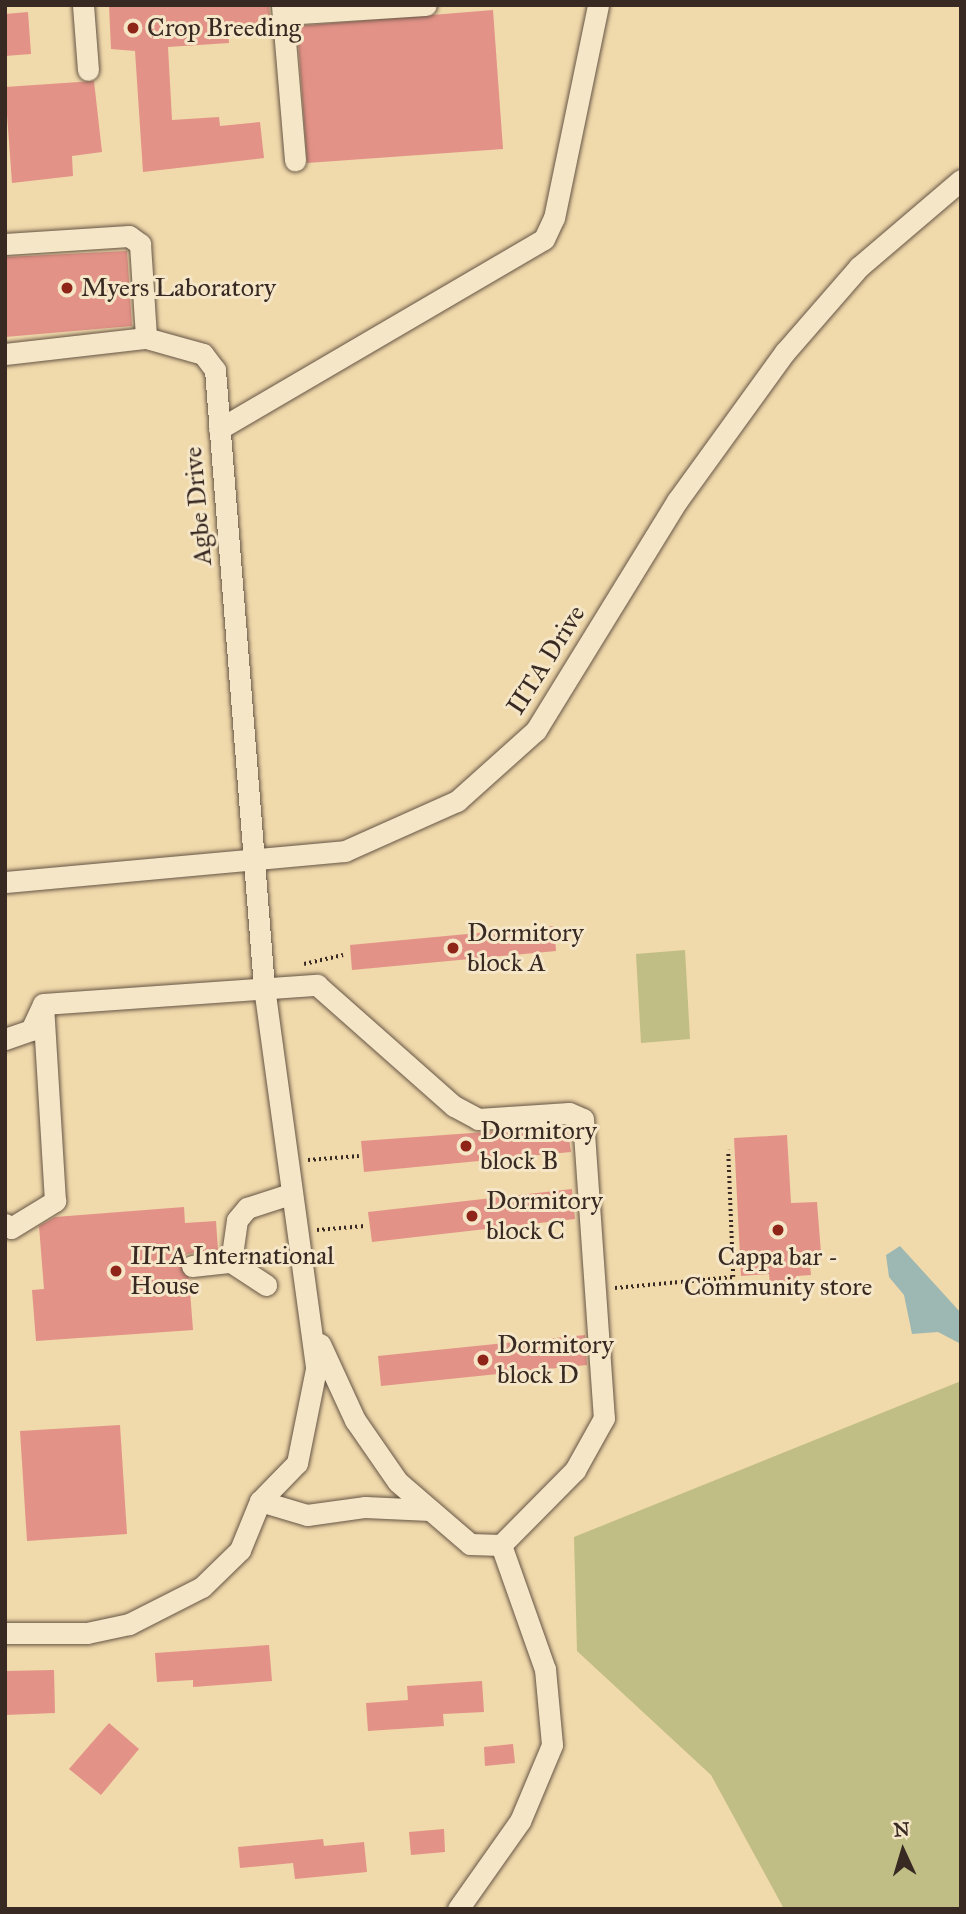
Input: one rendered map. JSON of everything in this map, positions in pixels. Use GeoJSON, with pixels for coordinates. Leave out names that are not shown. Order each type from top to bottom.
{"type":"FeatureCollection","features":[{"type":"Feature","properties":{"kind":"street"},"geometry":{"type":"LineString","coordinates":[[83,5],[88,70]]}},
{"type":"Feature","properties":{"kind":"street"},"geometry":{"type":"LineString","coordinates":[[295,160],[283,9],[426,5]]}},
{"type":"Feature","properties":{"kind":"street"},"geometry":{"type":"LineString","coordinates":[[219,429],[544,239],[554,218],[598,5]]}},
{"type":"Feature","properties":{"kind":"street","name":"IITA Drive"},"geometry":{"type":"LineString","coordinates":[[5,882],[345,850],[457,801],[503,765],[537,730],[677,501],[785,352],[859,267],[961,180]]}},
{"type":"Feature","properties":{"kind":"street"},"geometry":{"type":"LineString","coordinates":[[5,244],[129,236],[141,244],[146,338]]}},
{"type":"Feature","properties":{"kind":"street","name":"Agbe Drive"},"geometry":{"type":"LineString","coordinates":[[5,354],[146,338],[202,354],[215,370],[264,987],[287,1195],[298,1231],[315,1332]]}},
{"type":"Feature","properties":{"kind":"street"},"geometry":{"type":"LineString","coordinates":[[43,1004],[317,985],[332,994],[454,1106],[478,1119],[569,1113],[583,1119],[604,1418],[575,1469],[501,1545],[470,1544],[398,1482],[355,1420],[315,1332]]}},
{"type":"Feature","properties":{"kind":"street"},"geometry":{"type":"LineString","coordinates":[[5,1039],[31,1030],[43,1004]]}},
{"type":"Feature","properties":{"kind":"street"},"geometry":{"type":"LineString","coordinates":[[5,1224],[11,1228],[55,1201],[43,1004]]}},
{"type":"Feature","properties":{"kind":"street"},"geometry":{"type":"LineString","coordinates":[[231,1262],[237,1220],[247,1208],[287,1195]]}},
{"type":"Feature","properties":{"kind":"street"},"geometry":{"type":"LineString","coordinates":[[192,1266],[231,1262],[266,1285]]}},
{"type":"Feature","properties":{"kind":"street"},"geometry":{"type":"LineString","coordinates":[[5,1633],[86,1633],[162,1609],[202,1587],[240,1550],[260,1501],[297,1463],[309,1421],[315,1332]]}},
{"type":"Feature","properties":{"kind":"street"},"geometry":{"type":"LineString","coordinates":[[260,1501],[307,1515],[365,1507],[430,1510]]}},
{"type":"Feature","properties":{"kind":"street"},"geometry":{"type":"LineString","coordinates":[[458,1909],[520,1821],[552,1745],[545,1669],[501,1545]]}},
{"type":"Feature","properties":{"kind":"path"},"geometry":{"type":"LineString","coordinates":[[596,1290],[733,1277],[728,1150]]}},
{"type":"Feature","properties":{"kind":"path"},"geometry":{"type":"LineString","coordinates":[[285,1161],[359,1156]]}},
{"type":"Feature","properties":{"kind":"path"},"geometry":{"type":"LineString","coordinates":[[298,1231],[365,1226]]}},
{"type":"Feature","properties":{"kind":"shaded area"},"geometry":{"type":"Polygon","coordinates":[[[685,950],[690,1039],[641,1043],[636,954],[685,950]]]}},
{"type":"Feature","properties":{"kind":"shaded area"},"geometry":{"type":"Polygon","coordinates":[[[961,1381],[961,1909],[784,1909],[711,1775],[577,1651],[574,1537],[961,1381]]]}},
{"type":"Feature","properties":{"kind":"water"},"geometry":{"type":"Polygon","coordinates":[[[900,1246],[961,1313],[961,1344],[938,1332],[912,1334],[904,1295],[889,1277],[886,1255],[900,1246]]]}},
{"type":"Feature","properties":{"kind":"building"},"geometry":{"type":"Polygon","coordinates":[[[109,5],[269,5],[271,28],[228,30],[229,43],[168,47],[172,120],[219,117],[220,126],[260,122],[264,158],[143,172],[135,51],[111,49],[109,5]]]}},
{"type":"Feature","properties":{"kind":"building"},"geometry":{"type":"Polygon","coordinates":[[[493,10],[503,149],[307,163],[297,26],[493,10]]]}},
{"type":"Feature","properties":{"kind":"building"},"geometry":{"type":"Polygon","coordinates":[[[28,12],[31,54],[5,56],[5,14],[28,12]]]}},
{"type":"Feature","properties":{"kind":"building"},"geometry":{"type":"Polygon","coordinates":[[[94,81],[102,152],[72,156],[73,176],[12,183],[5,87],[94,81]]]}},
{"type":"Feature","properties":{"kind":"building","name":"Myers Laboratory"},"geometry":{"type":"Polygon","coordinates":[[[127,251],[132,326],[5,337],[5,257],[127,251]]]}},
{"type":"Feature","properties":{"kind":"building","name":"Dormitory block A"},"geometry":{"type":"Polygon","coordinates":[[[554,926],[556,951],[352,970],[350,945],[554,926]]]}},
{"type":"Feature","properties":{"kind":"building","name":"Dormitory block B"},"geometry":{"type":"Polygon","coordinates":[[[567,1126],[571,1152],[364,1172],[361,1141],[567,1126]]]}},
{"type":"Feature","properties":{"kind":"building","name":"Cappa bar - Community store"},"geometry":{"type":"Polygon","coordinates":[[[787,1135],[791,1203],[817,1202],[821,1253],[809,1254],[811,1275],[796,1276],[798,1292],[771,1294],[769,1274],[741,1276],[734,1138],[787,1135]]]}},
{"type":"Feature","properties":{"kind":"building","name":"Dormitory block C"},"geometry":{"type":"Polygon","coordinates":[[[572,1189],[575,1219],[372,1242],[368,1212],[572,1189]]]}},
{"type":"Feature","properties":{"kind":"building","name":"IITA International House"},"geometry":{"type":"Polygon","coordinates":[[[184,1207],[185,1223],[216,1221],[218,1250],[187,1254],[180,1261],[189,1278],[193,1330],[36,1341],[32,1290],[44,1289],[39,1226],[55,1217],[184,1207]]]}},
{"type":"Feature","properties":{"kind":"building","name":"Dormitory block D"},"geometry":{"type":"Polygon","coordinates":[[[585,1335],[587,1365],[381,1386],[378,1356],[585,1335]]]}},
{"type":"Feature","properties":{"kind":"building"},"geometry":{"type":"Polygon","coordinates":[[[120,1425],[127,1534],[27,1541],[20,1431],[120,1425]]]}},
{"type":"Feature","properties":{"kind":"building"},"geometry":{"type":"Polygon","coordinates":[[[269,1645],[272,1681],[193,1687],[193,1680],[157,1682],[155,1653],[269,1645]]]}},
{"type":"Feature","properties":{"kind":"building"},"geometry":{"type":"Polygon","coordinates":[[[54,1670],[55,1713],[5,1715],[5,1671],[54,1670]]]}},
{"type":"Feature","properties":{"kind":"building"},"geometry":{"type":"Polygon","coordinates":[[[482,1681],[484,1712],[443,1714],[444,1726],[368,1731],[366,1703],[408,1700],[407,1686],[482,1681]]]}},
{"type":"Feature","properties":{"kind":"building"},"geometry":{"type":"Polygon","coordinates":[[[109,1723],[139,1749],[101,1795],[69,1769],[109,1723]]]}},
{"type":"Feature","properties":{"kind":"building"},"geometry":{"type":"Polygon","coordinates":[[[513,1744],[515,1763],[485,1766],[484,1747],[513,1744]]]}},
{"type":"Feature","properties":{"kind":"building"},"geometry":{"type":"Polygon","coordinates":[[[444,1829],[445,1852],[411,1855],[409,1832],[444,1829]]]}},
{"type":"Feature","properties":{"kind":"building"},"geometry":{"type":"Polygon","coordinates":[[[323,1839],[324,1846],[364,1842],[367,1872],[295,1879],[293,1863],[240,1868],[238,1847],[323,1839]]]}},
{"type":"Feature","properties":{"kind":"place","name":"Crop Breeding"},"geometry":{"type":"Point","coordinates":[133,28]}},
{"type":"Feature","properties":{"kind":"place","name":"Myers Laboratory"},"geometry":{"type":"Point","coordinates":[67,288]}},
{"type":"Feature","properties":{"kind":"place","name":"Dormitory block A"},"geometry":{"type":"Point","coordinates":[453,948]}},
{"type":"Feature","properties":{"kind":"place","name":"Dormitory block B"},"geometry":{"type":"Point","coordinates":[466,1146]}},
{"type":"Feature","properties":{"kind":"place","name":"Dormitory block C"},"geometry":{"type":"Point","coordinates":[472,1216]}},
{"type":"Feature","properties":{"kind":"place","name":"Cappa bar - Community store"},"geometry":{"type":"Point","coordinates":[778,1230]}},
{"type":"Feature","properties":{"kind":"place","name":"IITA International House"},"geometry":{"type":"Point","coordinates":[116,1271]}},
{"type":"Feature","properties":{"kind":"place","name":"Dormitory block D"},"geometry":{"type":"Point","coordinates":[483,1360]}}]}
